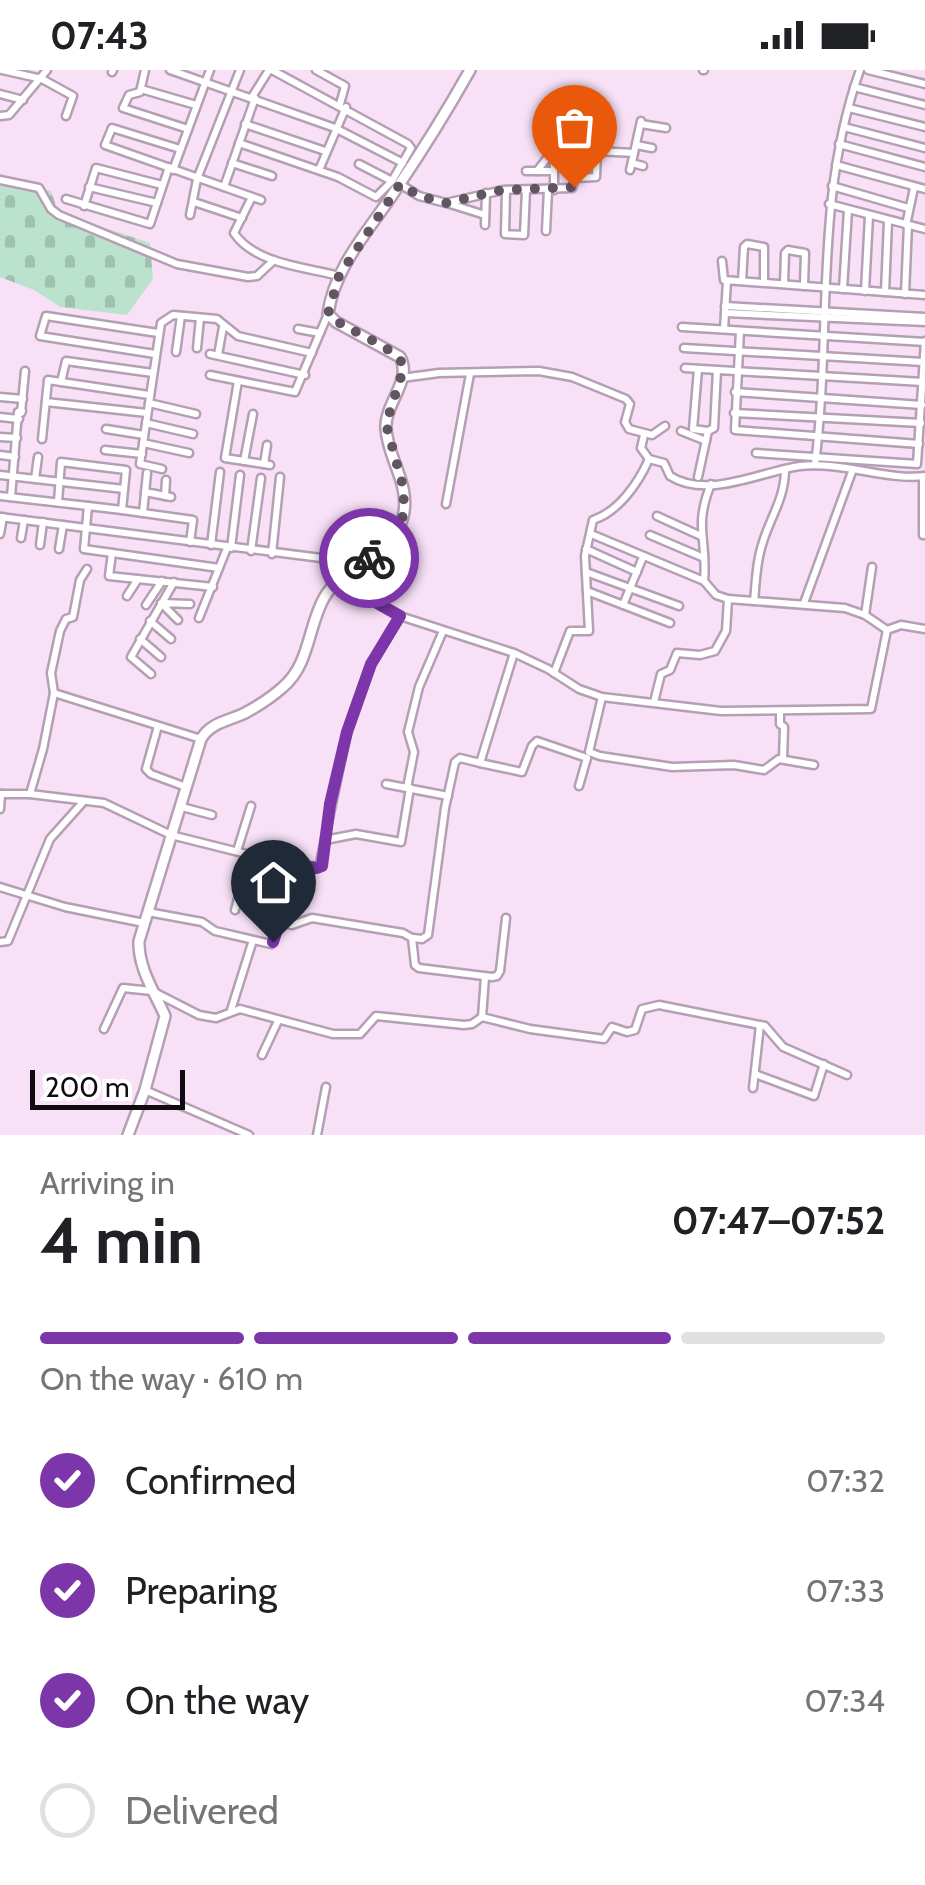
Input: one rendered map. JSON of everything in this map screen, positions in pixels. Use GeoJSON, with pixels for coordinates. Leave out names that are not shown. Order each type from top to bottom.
{"type":"FeatureCollection","features":[{"type":"Feature","properties":{"kind":"street"},"geometry":{"type":"LineString","coordinates":[[2,70],[42,79],[73,96],[66,116]]}},
{"type":"Feature","properties":{"kind":"street"},"geometry":{"type":"LineString","coordinates":[[0,116],[7,117],[47,70]]}},
{"type":"Feature","properties":{"kind":"street"},"geometry":{"type":"LineString","coordinates":[[145,70],[138,94],[128,95],[122,108],[188,129]]}},
{"type":"Feature","properties":{"kind":"street"},"geometry":{"type":"LineString","coordinates":[[170,70],[334,128],[402,164]]}},
{"type":"Feature","properties":{"kind":"street"},"geometry":{"type":"LineString","coordinates":[[66,200],[150,224],[210,70]]}},
{"type":"Feature","properties":{"kind":"street"},"geometry":{"type":"LineString","coordinates":[[190,215],[198,178],[240,70]]}},
{"type":"Feature","properties":{"kind":"street"},"geometry":{"type":"LineString","coordinates":[[224,186],[232,163],[238,144],[254,97],[270,70],[410,145],[396,182],[376,197],[319,170],[238,144]]}},
{"type":"Feature","properties":{"kind":"street"},"geometry":{"type":"LineString","coordinates":[[316,70],[345,86],[343,106],[319,170]]}},
{"type":"Feature","properties":{"kind":"street"},"geometry":{"type":"LineString","coordinates":[[210,375],[292,393],[298,390],[339,276],[470,70]]}},
{"type":"Feature","properties":{"kind":"street"},"geometry":{"type":"LineString","coordinates":[[816,460],[829,204],[839,144],[860,70]]}},
{"type":"Feature","properties":{"kind":"street"},"geometry":{"type":"LineString","coordinates":[[868,70],[925,84]]}},
{"type":"Feature","properties":{"kind":"street"},"geometry":{"type":"LineString","coordinates":[[854,87],[925,105]]}},
{"type":"Feature","properties":{"kind":"street"},"geometry":{"type":"LineString","coordinates":[[141,89],[196,105]]}},
{"type":"Feature","properties":{"kind":"street"},"geometry":{"type":"LineString","coordinates":[[0,94],[24,100]]}},
{"type":"Feature","properties":{"kind":"street"},"geometry":{"type":"LineString","coordinates":[[848,108],[925,127]]}},
{"type":"Feature","properties":{"kind":"street"},"geometry":{"type":"LineString","coordinates":[[643,166],[631,167],[641,122],[666,128]]}},
{"type":"Feature","properties":{"kind":"street"},"geometry":{"type":"LineString","coordinates":[[245,124],[325,151]]}},
{"type":"Feature","properties":{"kind":"street"},"geometry":{"type":"LineString","coordinates":[[844,127],[925,148]]}},
{"type":"Feature","properties":{"kind":"street"},"geometry":{"type":"LineString","coordinates":[[180,149],[110,129],[106,147],[257,198],[235,235],[245,247],[274,260],[339,276]]}},
{"type":"Feature","properties":{"kind":"street"},"geometry":{"type":"LineString","coordinates":[[546,230],[554,138]]}},
{"type":"Feature","properties":{"kind":"street"},"geometry":{"type":"LineString","coordinates":[[575,178],[596,177],[596,140]]}},
{"type":"Feature","properties":{"kind":"street"},"geometry":{"type":"LineString","coordinates":[[446,203],[506,190],[572,188],[575,142]]}},
{"type":"Feature","properties":{"kind":"street"},"geometry":{"type":"LineString","coordinates":[[839,144],[925,167]]}},
{"type":"Feature","properties":{"kind":"street"},"geometry":{"type":"LineString","coordinates":[[597,151],[652,148]]}},
{"type":"Feature","properties":{"kind":"street"},"geometry":{"type":"LineString","coordinates":[[537,171],[554,149]]}},
{"type":"Feature","properties":{"kind":"street"},"geometry":{"type":"LineString","coordinates":[[232,163],[272,176]]}},
{"type":"Feature","properties":{"kind":"street"},"geometry":{"type":"LineString","coordinates":[[358,164],[419,196],[486,215]]}},
{"type":"Feature","properties":{"kind":"street"},"geometry":{"type":"LineString","coordinates":[[836,165],[925,189]]}},
{"type":"Feature","properties":{"kind":"street"},"geometry":{"type":"LineString","coordinates":[[84,206],[96,168],[162,185]]}},
{"type":"Feature","properties":{"kind":"street"},"geometry":{"type":"LineString","coordinates":[[526,171],[554,171]]}},
{"type":"Feature","properties":{"kind":"street"},"geometry":{"type":"LineString","coordinates":[[0,180],[39,188],[58,214],[177,264],[248,277],[258,276],[274,260]]}},
{"type":"Feature","properties":{"kind":"street"},"geometry":{"type":"LineString","coordinates":[[832,186],[908,208]]}},
{"type":"Feature","properties":{"kind":"street"},"geometry":{"type":"LineString","coordinates":[[90,187],[158,203]]}},
{"type":"Feature","properties":{"kind":"street"},"geometry":{"type":"LineString","coordinates":[[905,294],[908,208],[914,188]]}},
{"type":"Feature","properties":{"kind":"street"},"geometry":{"type":"LineString","coordinates":[[506,190],[505,233],[524,235],[526,190]]}},
{"type":"Feature","properties":{"kind":"street"},"geometry":{"type":"LineString","coordinates":[[485,224],[486,194]]}},
{"type":"Feature","properties":{"kind":"street"},"geometry":{"type":"LineString","coordinates":[[194,202],[242,218]]}},
{"type":"Feature","properties":{"kind":"street"},"geometry":{"type":"LineString","coordinates":[[829,204],[925,229]]}},
{"type":"Feature","properties":{"kind":"street"},"geometry":{"type":"LineString","coordinates":[[844,289],[848,210]]}},
{"type":"Feature","properties":{"kind":"street"},"geometry":{"type":"LineString","coordinates":[[865,291],[869,216]]}},
{"type":"Feature","properties":{"kind":"street"},"geometry":{"type":"LineString","coordinates":[[885,292],[888,221]]}},
{"type":"Feature","properties":{"kind":"street"},"geometry":{"type":"LineString","coordinates":[[742,281],[747,244],[764,247],[764,282]]}},
{"type":"Feature","properties":{"kind":"street"},"geometry":{"type":"LineString","coordinates":[[784,284],[788,250],[805,253],[804,286]]}},
{"type":"Feature","properties":{"kind":"street"},"geometry":{"type":"LineString","coordinates":[[722,261],[722,279],[728,281],[925,295]]}},
{"type":"Feature","properties":{"kind":"street"},"geometry":{"type":"LineString","coordinates":[[724,330],[728,281]]}},
{"type":"Feature","properties":{"kind":"street"},"geometry":{"type":"LineString","coordinates":[[725,310],[925,319]]}},
{"type":"Feature","properties":{"kind":"street"},"geometry":{"type":"LineString","coordinates":[[128,1135],[165,1016],[139,950],[201,739],[209,728],[247,712],[292,679],[325,595],[394,536],[403,516],[404,490],[386,424],[402,378],[400,356],[348,330],[328,314]]}},
{"type":"Feature","properties":{"kind":"street"},"geometry":{"type":"LineString","coordinates":[[162,469],[140,464],[161,323],[173,315],[218,320],[244,338],[312,353]]}},
{"type":"Feature","properties":{"kind":"street"},"geometry":{"type":"LineString","coordinates":[[155,354],[40,336],[46,316],[158,333]]}},
{"type":"Feature","properties":{"kind":"street"},"geometry":{"type":"LineString","coordinates":[[176,352],[182,316]]}},
{"type":"Feature","properties":{"kind":"street"},"geometry":{"type":"LineString","coordinates":[[197,348],[200,318]]}},
{"type":"Feature","properties":{"kind":"street"},"geometry":{"type":"LineString","coordinates":[[224,326],[214,354],[305,374]]}},
{"type":"Feature","properties":{"kind":"street"},"geometry":{"type":"LineString","coordinates":[[682,327],[925,341],[920,460],[914,464],[756,453]]}},
{"type":"Feature","properties":{"kind":"street"},"geometry":{"type":"LineString","coordinates":[[298,329],[320,334]]}},
{"type":"Feature","properties":{"kind":"street"},"geometry":{"type":"LineString","coordinates":[[740,331],[735,430],[920,444]]}},
{"type":"Feature","properties":{"kind":"street"},"geometry":{"type":"LineString","coordinates":[[684,348],[924,362]]}},
{"type":"Feature","properties":{"kind":"street"},"geometry":{"type":"LineString","coordinates":[[61,382],[66,361],[153,374]]}},
{"type":"Feature","properties":{"kind":"street"},"geometry":{"type":"LineString","coordinates":[[685,368],[922,382]]}},
{"type":"Feature","properties":{"kind":"street"},"geometry":{"type":"LineString","coordinates":[[693,432],[698,369]]}},
{"type":"Feature","properties":{"kind":"street"},"geometry":{"type":"LineString","coordinates":[[402,378],[533,370],[572,377],[626,399],[630,409],[626,426],[644,434],[654,434],[666,426]]}},
{"type":"Feature","properties":{"kind":"street"},"geometry":{"type":"LineString","coordinates":[[682,431],[714,428],[716,370]]}},
{"type":"Feature","properties":{"kind":"street"},"geometry":{"type":"LineString","coordinates":[[10,497],[26,371]]}},
{"type":"Feature","properties":{"kind":"street"},"geometry":{"type":"LineString","coordinates":[[446,504],[470,374]]}},
{"type":"Feature","properties":{"kind":"street"},"geometry":{"type":"LineString","coordinates":[[42,438],[48,380],[149,399],[196,414]]}},
{"type":"Feature","properties":{"kind":"street"},"geometry":{"type":"LineString","coordinates":[[238,381],[224,458],[267,464],[267,446]]}},
{"type":"Feature","properties":{"kind":"street"},"geometry":{"type":"LineString","coordinates":[[736,392],[922,404]]}},
{"type":"Feature","properties":{"kind":"street"},"geometry":{"type":"LineString","coordinates":[[0,397],[23,399]]}},
{"type":"Feature","properties":{"kind":"street"},"geometry":{"type":"LineString","coordinates":[[46,402],[147,413]]}},
{"type":"Feature","properties":{"kind":"street"},"geometry":{"type":"LineString","coordinates":[[734,412],[921,424]]}},
{"type":"Feature","properties":{"kind":"street"},"geometry":{"type":"LineString","coordinates":[[244,461],[253,414]]}},
{"type":"Feature","properties":{"kind":"street"},"geometry":{"type":"LineString","coordinates":[[0,417],[20,416]]}},
{"type":"Feature","properties":{"kind":"street"},"geometry":{"type":"LineString","coordinates":[[146,424],[194,434]]}},
{"type":"Feature","properties":{"kind":"street"},"geometry":{"type":"LineString","coordinates":[[106,429],[189,453]]}},
{"type":"Feature","properties":{"kind":"street"},"geometry":{"type":"LineString","coordinates":[[698,477],[708,430]]}},
{"type":"Feature","properties":{"kind":"street"},"geometry":{"type":"LineString","coordinates":[[693,432],[706,441]]}},
{"type":"Feature","properties":{"kind":"street"},"geometry":{"type":"LineString","coordinates":[[644,434],[642,450],[648,460]]}},
{"type":"Feature","properties":{"kind":"street"},"geometry":{"type":"LineString","coordinates":[[0,437],[17,438]]}},
{"type":"Feature","properties":{"kind":"street"},"geometry":{"type":"LineString","coordinates":[[105,450],[142,454]]}},
{"type":"Feature","properties":{"kind":"street"},"geometry":{"type":"LineString","coordinates":[[0,455],[15,456]]}},
{"type":"Feature","properties":{"kind":"street"},"geometry":{"type":"LineString","coordinates":[[36,480],[38,457]]}},
{"type":"Feature","properties":{"kind":"street"},"geometry":{"type":"LineString","coordinates":[[648,460],[664,462],[674,480],[711,484],[742,482],[816,460],[853,469],[924,476],[923,535]]}},
{"type":"Feature","properties":{"kind":"street"},"geometry":{"type":"LineString","coordinates":[[554,673],[570,630],[589,631],[586,549],[595,518],[606,516],[633,490],[648,460]]}},
{"type":"Feature","properties":{"kind":"street"},"geometry":{"type":"LineString","coordinates":[[58,502],[61,462],[65,462],[126,470],[122,510]]}},
{"type":"Feature","properties":{"kind":"street"},"geometry":{"type":"LineString","coordinates":[[754,601],[761,546],[784,495],[785,469]]}},
{"type":"Feature","properties":{"kind":"street"},"geometry":{"type":"LineString","coordinates":[[804,604],[853,469]]}},
{"type":"Feature","properties":{"kind":"street"},"geometry":{"type":"LineString","coordinates":[[142,512],[147,472]]}},
{"type":"Feature","properties":{"kind":"street"},"geometry":{"type":"LineString","coordinates":[[211,545],[220,472]]}},
{"type":"Feature","properties":{"kind":"street"},"geometry":{"type":"LineString","coordinates":[[199,618],[229,548],[240,475]]}},
{"type":"Feature","properties":{"kind":"street"},"geometry":{"type":"LineString","coordinates":[[0,476],[124,489]]}},
{"type":"Feature","properties":{"kind":"street"},"geometry":{"type":"LineString","coordinates":[[251,551],[261,478]]}},
{"type":"Feature","properties":{"kind":"street"},"geometry":{"type":"LineString","coordinates":[[272,554],[280,478]]}},
{"type":"Feature","properties":{"kind":"street"},"geometry":{"type":"LineString","coordinates":[[145,492],[168,496],[166,480]]}},
{"type":"Feature","properties":{"kind":"street"},"geometry":{"type":"LineString","coordinates":[[704,581],[700,517],[711,484]]}},
{"type":"Feature","properties":{"kind":"street"},"geometry":{"type":"LineString","coordinates":[[0,496],[192,520],[190,542]]}},
{"type":"Feature","properties":{"kind":"street"},"geometry":{"type":"LineString","coordinates":[[88,506],[84,549],[219,568]]}},
{"type":"Feature","properties":{"kind":"street"},"geometry":{"type":"LineString","coordinates":[[658,516],[701,536]]}},
{"type":"Feature","properties":{"kind":"street"},"geometry":{"type":"LineString","coordinates":[[0,534],[1,517],[338,560],[358,568]]}},
{"type":"Feature","properties":{"kind":"street"},"geometry":{"type":"LineString","coordinates":[[22,538],[24,520]]}},
{"type":"Feature","properties":{"kind":"street"},"geometry":{"type":"LineString","coordinates":[[40,545],[43,522]]}},
{"type":"Feature","properties":{"kind":"street"},"geometry":{"type":"LineString","coordinates":[[59,549],[63,524]]}},
{"type":"Feature","properties":{"kind":"street"},"geometry":{"type":"LineString","coordinates":[[591,534],[704,581],[716,595],[728,599],[845,608],[887,630]]}},
{"type":"Feature","properties":{"kind":"street"},"geometry":{"type":"LineString","coordinates":[[650,535],[705,558]]}},
{"type":"Feature","properties":{"kind":"street"},"geometry":{"type":"LineString","coordinates":[[586,549],[637,572]]}},
{"type":"Feature","properties":{"kind":"street"},"geometry":{"type":"LineString","coordinates":[[112,553],[109,576],[213,587]]}},
{"type":"Feature","properties":{"kind":"street"},"geometry":{"type":"LineString","coordinates":[[623,605],[643,557]]}},
{"type":"Feature","properties":{"kind":"street"},"geometry":{"type":"LineString","coordinates":[[864,615],[872,566]]}},
{"type":"Feature","properties":{"kind":"street"},"geometry":{"type":"LineString","coordinates":[[30,794],[54,693],[50,673],[60,631],[66,619],[73,617],[80,580],[87,570]]}},
{"type":"Feature","properties":{"kind":"street"},"geometry":{"type":"LineString","coordinates":[[586,572],[679,606]]}},
{"type":"Feature","properties":{"kind":"street"},"geometry":{"type":"LineString","coordinates":[[127,596],[138,579]]}},
{"type":"Feature","properties":{"kind":"street"},"geometry":{"type":"LineString","coordinates":[[146,604],[162,581]]}},
{"type":"Feature","properties":{"kind":"street"},"geometry":{"type":"LineString","coordinates":[[151,674],[131,657],[174,582]]}},
{"type":"Feature","properties":{"kind":"street"},"geometry":{"type":"LineString","coordinates":[[340,582],[400,616],[514,654],[579,690],[602,697],[721,711],[871,709],[887,630]]}},
{"type":"Feature","properties":{"kind":"street"},"geometry":{"type":"LineString","coordinates":[[587,591],[670,624]]}},
{"type":"Feature","properties":{"kind":"street"},"geometry":{"type":"LineString","coordinates":[[654,702],[661,674],[670,670],[677,653],[715,651],[726,632],[728,599]]}},
{"type":"Feature","properties":{"kind":"street"},"geometry":{"type":"LineString","coordinates":[[161,603],[190,604]]}},
{"type":"Feature","properties":{"kind":"street"},"geometry":{"type":"LineString","coordinates":[[161,603],[178,620]]}},
{"type":"Feature","properties":{"kind":"street"},"geometry":{"type":"LineString","coordinates":[[170,612],[176,603]]}},
{"type":"Feature","properties":{"kind":"street"},"geometry":{"type":"LineString","coordinates":[[0,809],[0,794],[84,800],[114,807],[171,835],[298,866],[322,866],[347,732],[371,664],[400,616]]}},
{"type":"Feature","properties":{"kind":"street"},"geometry":{"type":"LineString","coordinates":[[150,621],[170,638]]}},
{"type":"Feature","properties":{"kind":"street"},"geometry":{"type":"LineString","coordinates":[[887,630],[901,625],[925,628]]}},
{"type":"Feature","properties":{"kind":"street"},"geometry":{"type":"LineString","coordinates":[[325,840],[356,834],[401,842],[414,752],[408,732],[442,630]]}},
{"type":"Feature","properties":{"kind":"street"},"geometry":{"type":"LineString","coordinates":[[140,639],[162,657]]}},
{"type":"Feature","properties":{"kind":"street"},"geometry":{"type":"LineString","coordinates":[[480,763],[514,654]]}},
{"type":"Feature","properties":{"kind":"street"},"geometry":{"type":"LineString","coordinates":[[54,693],[201,739]]}},
{"type":"Feature","properties":{"kind":"street"},"geometry":{"type":"LineString","coordinates":[[580,786],[602,697]]}},
{"type":"Feature","properties":{"kind":"street"},"geometry":{"type":"LineString","coordinates":[[780,711],[783,759]]}},
{"type":"Feature","properties":{"kind":"street"},"geometry":{"type":"LineString","coordinates":[[158,726],[146,769],[186,787]]}},
{"type":"Feature","properties":{"kind":"street"},"geometry":{"type":"LineString","coordinates":[[279,922],[292,925],[310,919],[328,920],[404,933],[412,938],[428,935],[448,796],[456,760],[460,758],[522,772],[532,746],[538,741],[588,755],[672,767],[734,765],[759,770],[769,768],[776,759],[814,764]]}},
{"type":"Feature","properties":{"kind":"street"},"geometry":{"type":"LineString","coordinates":[[386,784],[448,796]]}},
{"type":"Feature","properties":{"kind":"street"},"geometry":{"type":"LineString","coordinates":[[0,942],[8,940],[50,839],[84,800]]}},
{"type":"Feature","properties":{"kind":"street"},"geometry":{"type":"LineString","coordinates":[[238,851],[251,806]]}},
{"type":"Feature","properties":{"kind":"street"},"geometry":{"type":"LineString","coordinates":[[182,807],[212,816]]}},
{"type":"Feature","properties":{"kind":"street"},"geometry":{"type":"LineString","coordinates":[[235,910],[250,854]]}},
{"type":"Feature","properties":{"kind":"street"},"geometry":{"type":"LineString","coordinates":[[148,912],[202,922],[215,931],[272,944],[298,866]]}},
{"type":"Feature","properties":{"kind":"street"},"geometry":{"type":"LineString","coordinates":[[0,887],[65,907],[144,923]]}},
{"type":"Feature","properties":{"kind":"street"},"geometry":{"type":"LineString","coordinates":[[412,938],[415,965],[419,968],[484,977],[499,974],[506,918]]}},
{"type":"Feature","properties":{"kind":"street"},"geometry":{"type":"LineString","coordinates":[[231,1010],[253,940]]}},
{"type":"Feature","properties":{"kind":"street"},"geometry":{"type":"LineString","coordinates":[[104,1029],[123,988],[152,991],[199,1016],[216,1018],[231,1010],[248,1010],[278,1021],[352,1036],[363,1032],[376,1016],[472,1024],[482,1016],[484,977]]}},
{"type":"Feature","properties":{"kind":"street"},"geometry":{"type":"LineString","coordinates":[[482,1016],[530,1029],[600,1040],[612,1027],[634,1030],[642,1009],[649,1005],[768,1027],[783,1046],[847,1075]]}},
{"type":"Feature","properties":{"kind":"street"},"geometry":{"type":"LineString","coordinates":[[262,1055],[278,1021]]}},
{"type":"Feature","properties":{"kind":"street"},"geometry":{"type":"LineString","coordinates":[[753,1088],[760,1025]]}},
{"type":"Feature","properties":{"kind":"street"},"geometry":{"type":"LineString","coordinates":[[755,1074],[814,1096],[824,1064]]}},
{"type":"Feature","properties":{"kind":"street"},"geometry":{"type":"LineString","coordinates":[[318,1135],[326,1087]]}},
{"type":"Feature","properties":{"kind":"street"},"geometry":{"type":"LineString","coordinates":[[145,1090],[226,1131],[249,1135]]}},
{"type":"Feature","properties":{"kind":"green space"},"geometry":{"type":"Polygon","coordinates":[[[0,174],[51,191],[57,208],[73,217],[150,243],[153,279],[127,315],[60,307],[34,290],[0,277],[0,174]]]}},
{"type":"Feature","properties":{"kind":"way so far"},"geometry":{"type":"LineString","coordinates":[[369,558],[394,536],[403,516],[404,490],[386,424],[404,367],[400,356],[348,330],[328,314],[339,276],[400,184],[419,196],[446,203],[502,190],[574,187]]}},
{"type":"Feature","properties":{"kind":"route"},"geometry":{"type":"LineString","coordinates":[[273,942],[298,866],[322,866],[330,804],[347,732],[371,664],[400,616],[340,582],[369,558]]}}]}
